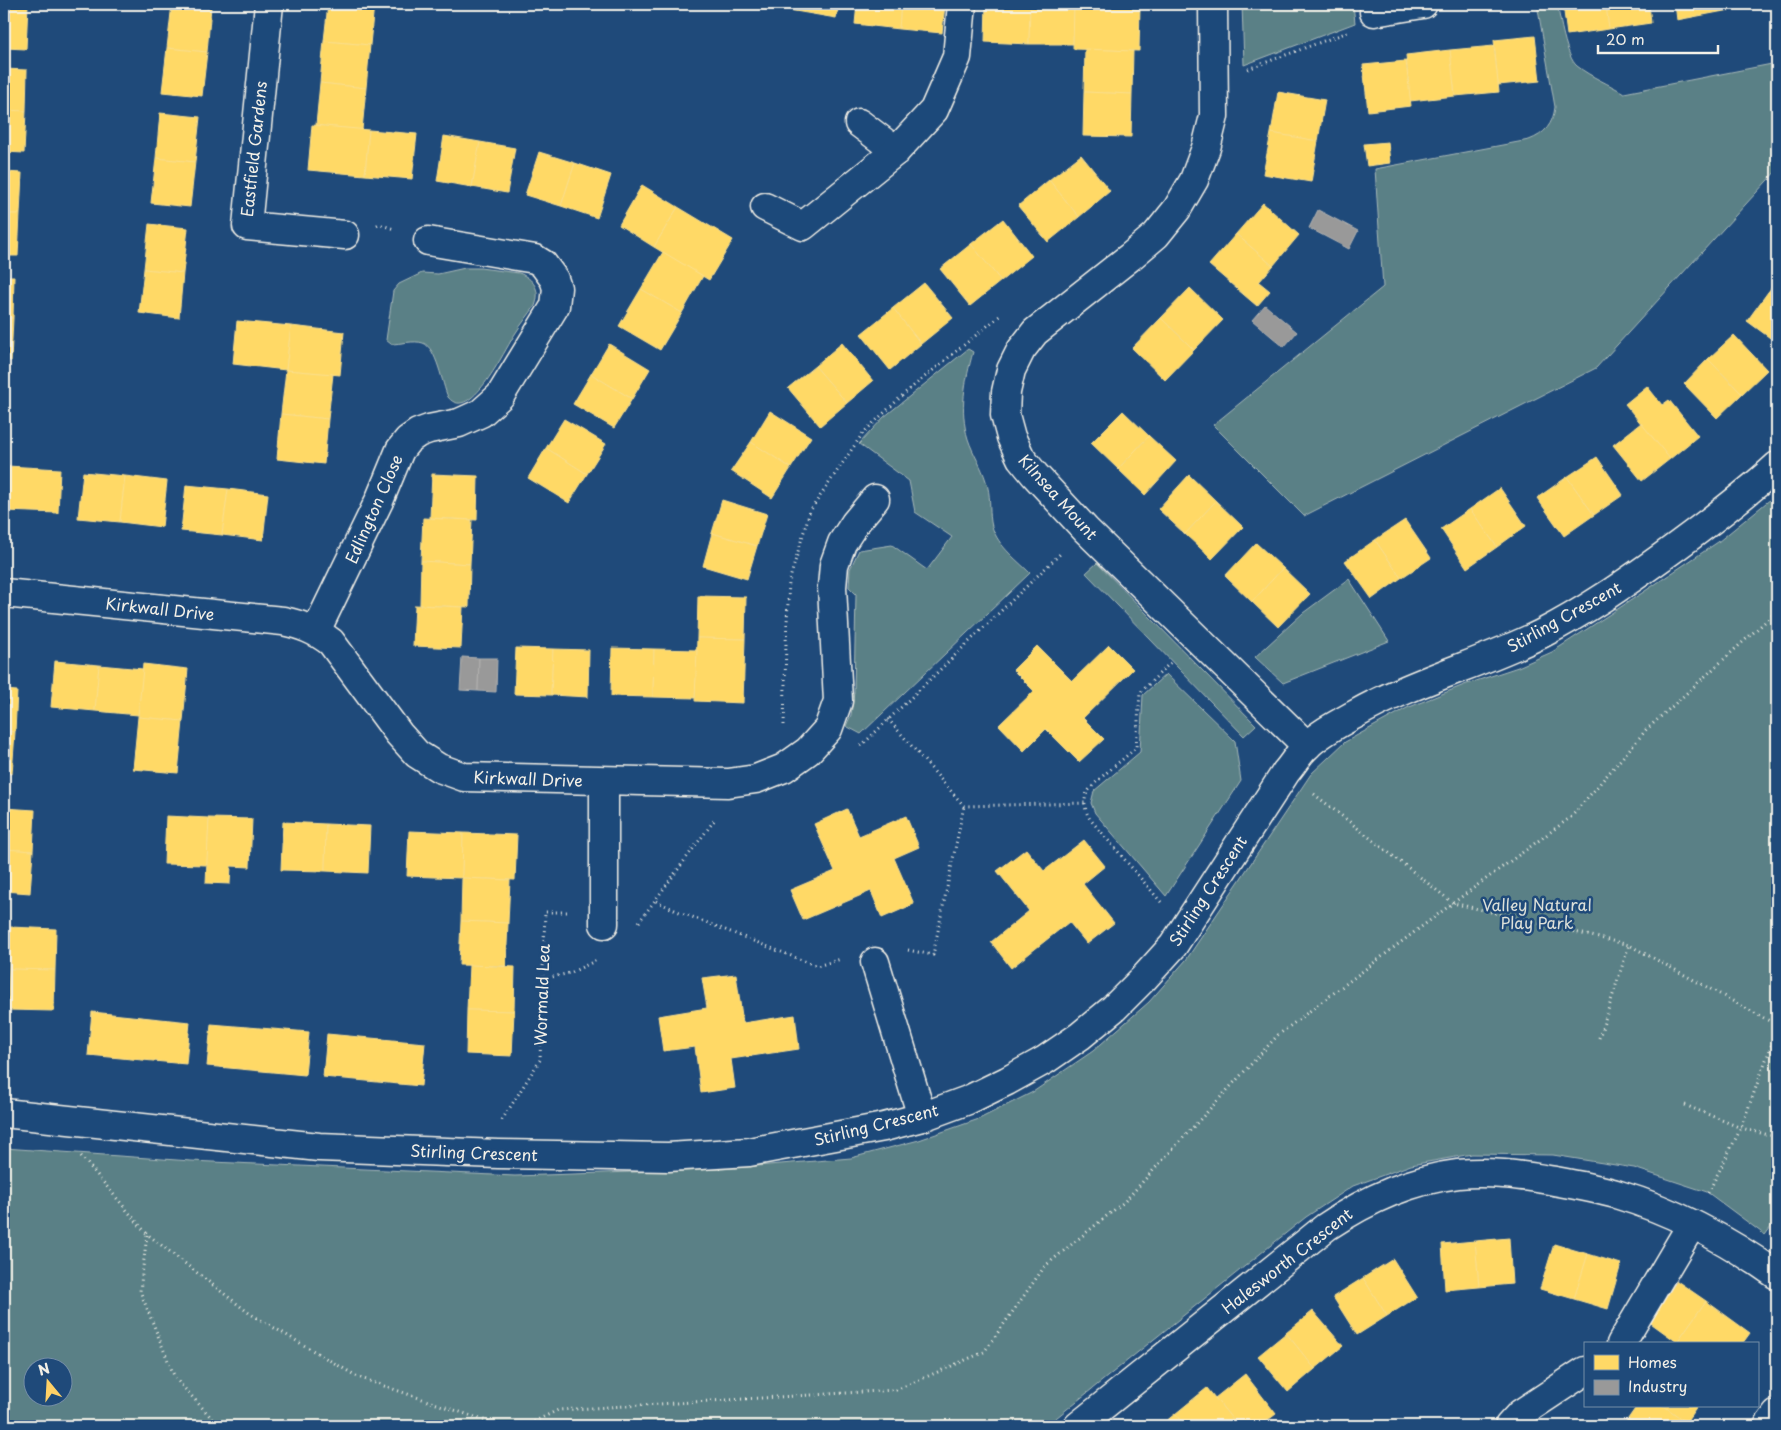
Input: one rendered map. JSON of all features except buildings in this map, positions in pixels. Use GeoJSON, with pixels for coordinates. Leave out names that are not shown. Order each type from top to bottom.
{"type":"FeatureCollection","features":[{"type":"Feature","properties":{"kind":"street","name":"Eastfield Gardens"},"geometry":{"type":"LineString","coordinates":[[269,4],[247,226],[345,235]]}},
{"type":"Feature","properties":{"kind":"street"},"geometry":{"type":"LineString","coordinates":[[765,207],[803,226],[896,152],[934,110],[957,57],[962,4]]}},
{"type":"Feature","properties":{"kind":"street","name":"Kilnsea Mount"},"geometry":{"type":"LineString","coordinates":[[1213,4],[1214,116],[1206,148],[1194,180],[1177,209],[1156,235],[1035,332],[1021,350],[1011,370],[1006,392],[1005,415],[1011,437],[1021,458],[1034,475],[1086,530],[1307,746]]}},
{"type":"Feature","properties":{"kind":"street"},"geometry":{"type":"LineString","coordinates":[[1374,12],[1424,4]]}},
{"type":"Feature","properties":{"kind":"street"},"geometry":{"type":"LineString","coordinates":[[859,123],[896,152]]}},
{"type":"Feature","properties":{"kind":"street","name":"Edlington Close"},"geometry":{"type":"LineString","coordinates":[[316,631],[379,500],[400,450],[408,440],[418,433],[459,423],[481,413],[500,396],[555,306],[557,288],[554,279],[543,264],[535,259],[428,241]]}},
{"type":"Feature","properties":{"kind":"street","name":"Stirling Crescent"},"geometry":{"type":"LineString","coordinates":[[4,1114],[319,1147],[498,1154],[668,1157],[749,1152],[866,1131],[922,1117],[968,1100],[1045,1060],[1080,1036],[1114,1008],[1173,946],[1286,772],[1307,746],[1335,726],[1371,706],[1542,633],[1588,608],[1633,578],[1742,498],[1777,466]]}},
{"type":"Feature","properties":{"kind":"street","name":"Kirkwall Drive"},"geometry":{"type":"LineString","coordinates":[[4,593],[300,624],[316,631],[331,642],[416,754],[439,768],[464,777],[728,783],[756,779],[784,768],[808,751],[828,729],[838,701],[832,587],[834,565],[842,543],[875,499]]}},
{"type":"Feature","properties":{"kind":"street"},"geometry":{"type":"LineString","coordinates":[[604,781],[604,918]]}},
{"type":"Feature","properties":{"kind":"street"},"geometry":{"type":"LineString","coordinates":[[875,962],[922,1117]]}},
{"type":"Feature","properties":{"kind":"street","name":"Halesworth Crescent"},"geometry":{"type":"LineString","coordinates":[[1078,1426],[1326,1227],[1350,1211],[1375,1198],[1402,1187],[1430,1179],[1458,1174],[1515,1174],[1620,1195],[1657,1209],[1721,1238],[1777,1275]]}},
{"type":"Feature","properties":{"kind":"street"},"geometry":{"type":"LineString","coordinates":[[1622,1342],[1679,1249],[1692,1224]]}},
{"type":"Feature","properties":{"kind":"street"},"geometry":{"type":"LineString","coordinates":[[1509,1426],[1520,1414],[1584,1372]]}},
{"type":"Feature","properties":{"kind":"street"},"geometry":{"type":"LineString","coordinates":[[1768,1426],[1777,1414]]}},
{"type":"Feature","properties":{"kind":"path"},"geometry":{"type":"LineString","coordinates":[[1215,82],[1362,27],[1374,12]]}},
{"type":"Feature","properties":{"kind":"path"},"geometry":{"type":"LineString","coordinates":[[345,235],[379,224],[428,241]]}},
{"type":"Feature","properties":{"kind":"path"},"geometry":{"type":"LineString","coordinates":[[784,768],[789,582],[810,511],[863,433],[906,393],[1010,308]]}},
{"type":"Feature","properties":{"kind":"path"},"geometry":{"type":"LineString","coordinates":[[828,729],[853,753],[1086,530]]}},
{"type":"Feature","properties":{"kind":"path"},"geometry":{"type":"LineString","coordinates":[[524,1426],[558,1410],[896,1390],[984,1352],[1045,1266],[1124,1202],[1278,1035],[1571,817],[1646,730],[1777,611]]}},
{"type":"Feature","properties":{"kind":"path"},"geometry":{"type":"LineString","coordinates":[[1184,929],[1090,818],[1085,803],[1090,788],[1136,748],[1140,693],[1196,638]]}},
{"type":"Feature","properties":{"kind":"path"},"geometry":{"type":"LineString","coordinates":[[888,719],[964,806]]}},
{"type":"Feature","properties":{"kind":"path"},"geometry":{"type":"LineString","coordinates":[[1286,772],[1453,903],[1629,945],[1777,1025]]}},
{"type":"Feature","properties":{"kind":"path"},"geometry":{"type":"LineString","coordinates":[[635,927],[656,901],[727,802],[728,783]]}},
{"type":"Feature","properties":{"kind":"path"},"geometry":{"type":"LineString","coordinates":[[964,806],[1085,803]]}},
{"type":"Feature","properties":{"kind":"path"},"geometry":{"type":"LineString","coordinates":[[905,950],[932,955],[964,806]]}},
{"type":"Feature","properties":{"kind":"path"},"geometry":{"type":"LineString","coordinates":[[656,901],[817,966],[844,958]]}},
{"type":"Feature","properties":{"kind":"path","name":"Wormald Lea"},"geometry":{"type":"LineString","coordinates":[[498,1154],[499,1124],[540,1060],[545,912],[604,918]]}},
{"type":"Feature","properties":{"kind":"path"},"geometry":{"type":"LineString","coordinates":[[1599,1038],[1629,945]]}},
{"type":"Feature","properties":{"kind":"path"},"geometry":{"type":"LineString","coordinates":[[543,979],[570,973],[602,957]]}},
{"type":"Feature","properties":{"kind":"path"},"geometry":{"type":"LineString","coordinates":[[1692,1224],[1741,1128],[1777,1030]]}},
{"type":"Feature","properties":{"kind":"path"},"geometry":{"type":"LineString","coordinates":[[1685,1106],[1741,1128],[1777,1137]]}},
{"type":"Feature","properties":{"kind":"path"},"geometry":{"type":"LineString","coordinates":[[48,1118],[147,1234],[249,1313],[358,1377],[501,1426]]}},
{"type":"Feature","properties":{"kind":"path"},"geometry":{"type":"LineString","coordinates":[[147,1234],[140,1291],[175,1378],[219,1426]]}},
{"type":"Feature","properties":{"kind":"green space"},"geometry":{"type":"Polygon","coordinates":[[[1242,4],[1353,4],[1355,23],[1244,65],[1242,4]]]}},
{"type":"Feature","properties":{"kind":"green space"},"geometry":{"type":"Polygon","coordinates":[[[1537,4],[1557,4],[1567,46],[1577,66],[1624,93],[1777,63],[1777,170],[1596,368],[1304,516],[1213,425],[1383,287],[1375,169],[1529,140],[1540,135],[1547,128],[1555,107],[1537,4]]]}},
{"type":"Feature","properties":{"kind":"green space"},"geometry":{"type":"Polygon","coordinates":[[[465,268],[480,268],[524,275],[535,286],[537,300],[486,382],[466,401],[457,403],[448,397],[435,359],[428,346],[415,342],[391,344],[386,340],[393,291],[399,284],[422,273],[438,274],[465,268]]]}},
{"type":"Feature","properties":{"kind":"green space"},"geometry":{"type":"Polygon","coordinates":[[[968,349],[973,352],[964,396],[965,428],[972,450],[988,486],[993,530],[1006,550],[1030,573],[861,734],[846,726],[851,715],[854,692],[856,594],[849,587],[850,569],[859,550],[892,545],[927,570],[952,537],[915,512],[909,481],[859,444],[884,417],[968,349]]]}},
{"type":"Feature","properties":{"kind":"green space","name":"Valley Natural Play Park"},"geometry":{"type":"Polygon","coordinates":[[[1777,494],[1777,1219],[1765,1235],[1707,1192],[1634,1168],[1553,1155],[1472,1154],[1411,1165],[1353,1186],[1306,1217],[1046,1426],[4,1426],[4,1148],[191,1161],[515,1176],[722,1169],[851,1158],[919,1140],[979,1119],[1033,1092],[1093,1051],[1149,1002],[1186,960],[1311,774],[1345,742],[1407,708],[1464,685],[1518,667],[1552,652],[1718,542],[1777,494]]]}},
{"type":"Feature","properties":{"kind":"green space"},"geometry":{"type":"Polygon","coordinates":[[[1097,563],[1256,725],[1244,736],[1086,573],[1097,563]]]}},
{"type":"Feature","properties":{"kind":"green space"},"geometry":{"type":"Polygon","coordinates":[[[1349,579],[1389,641],[1283,683],[1255,657],[1303,613],[1349,579]]]}},
{"type":"Feature","properties":{"kind":"green space"},"geometry":{"type":"Polygon","coordinates":[[[1166,674],[1235,741],[1241,781],[1166,896],[1095,813],[1091,803],[1094,791],[1140,752],[1143,695],[1166,674]]]}}]}
